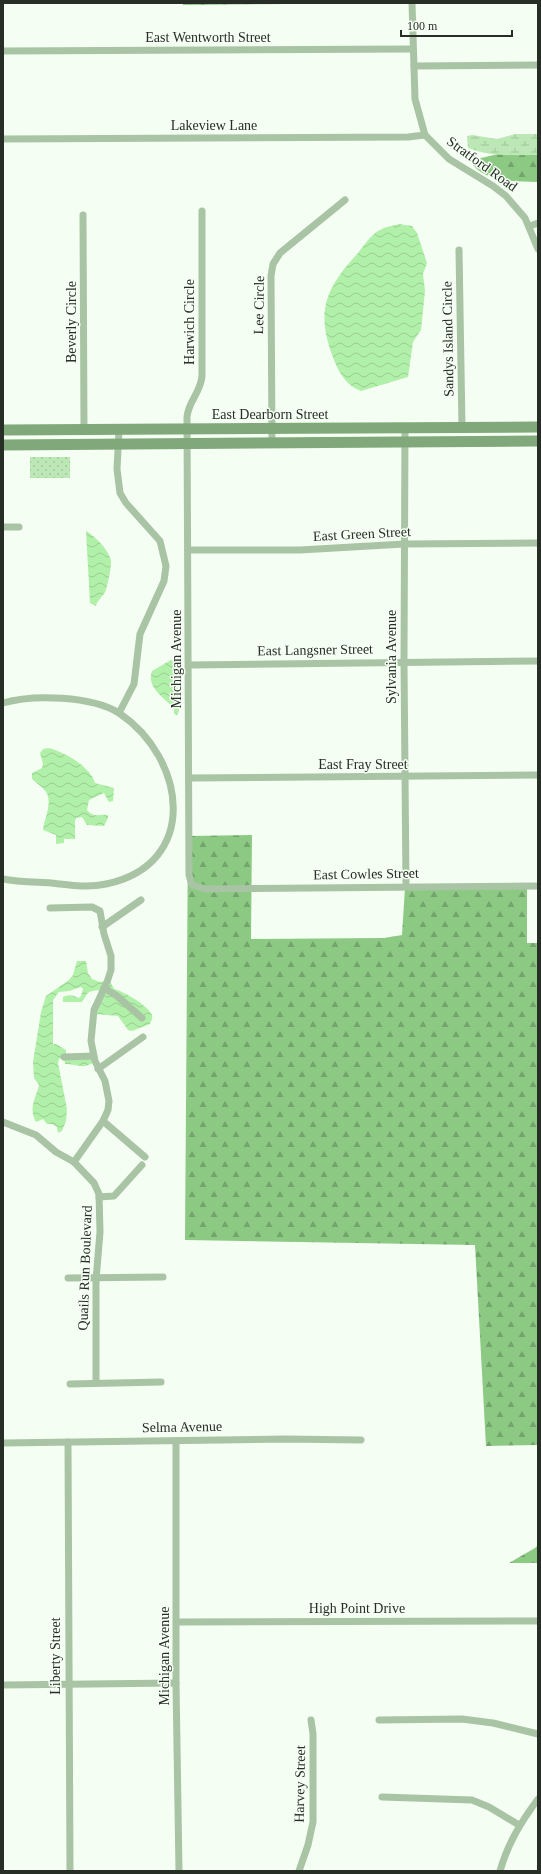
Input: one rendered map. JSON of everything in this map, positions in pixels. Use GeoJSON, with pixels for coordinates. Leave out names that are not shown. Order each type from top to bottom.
{"type":"FeatureCollection","features":[{"type":"Feature","properties":{"kind":"main road","name":"East Dearborn Street"},"geometry":{"type":"LineString","coordinates":[[3,430],[538,427]]}},
{"type":"Feature","properties":{"kind":"main road","name":"East Dearborn Street"},"geometry":{"type":"LineString","coordinates":[[3,445],[538,441]]}},
{"type":"Feature","properties":{"kind":"street","name":"Stratford Road"},"geometry":{"type":"LineString","coordinates":[[412,3],[412,49],[415,104],[425,135],[449,159],[493,186],[506,196],[530,226],[538,249]]}},
{"type":"Feature","properties":{"kind":"street","name":"East Wentworth Street"},"geometry":{"type":"LineString","coordinates":[[3,51],[412,49]]}},
{"type":"Feature","properties":{"kind":"street"},"geometry":{"type":"LineString","coordinates":[[414,66],[538,65]]}},
{"type":"Feature","properties":{"kind":"street","name":"Lakeview Lane"},"geometry":{"type":"LineString","coordinates":[[3,139],[408,137],[425,135]]}},
{"type":"Feature","properties":{"kind":"street","name":"Lee Circle"},"geometry":{"type":"LineString","coordinates":[[272,443],[271,276],[273,264],[282,251],[345,200]]}},
{"type":"Feature","properties":{"kind":"street","name":"Harwich Circle"},"geometry":{"type":"LineString","coordinates":[[188,430],[189,410],[199,390],[202,376],[202,211]]}},
{"type":"Feature","properties":{"kind":"street","name":"Beverly Circle"},"geometry":{"type":"LineString","coordinates":[[83,215],[84,430]]}},
{"type":"Feature","properties":{"kind":"street"},"geometry":{"type":"LineString","coordinates":[[530,226],[538,223]]}},
{"type":"Feature","properties":{"kind":"street","name":"Sandys Island Circle"},"geometry":{"type":"LineString","coordinates":[[459,250],[462,427]]}},
{"type":"Feature","properties":{"kind":"street","name":"Sylvania Avenue"},"geometry":{"type":"LineString","coordinates":[[405,428],[404,662],[406,886]]}},
{"type":"Feature","properties":{"kind":"street"},"geometry":{"type":"LineString","coordinates":[[119,430],[117,469],[120,492],[126,503],[160,541],[166,566],[164,581],[140,634],[134,684],[119,713]]}},
{"type":"Feature","properties":{"kind":"street","name":"Michigan Avenue"},"geometry":{"type":"LineString","coordinates":[[188,430],[189,876],[194,887]]}},
{"type":"Feature","properties":{"kind":"street"},"geometry":{"type":"LineString","coordinates":[[3,527],[19,527]]}},
{"type":"Feature","properties":{"kind":"street","name":"East Green Street"},"geometry":{"type":"LineString","coordinates":[[188,550],[308,550],[404,544],[538,543]]}},
{"type":"Feature","properties":{"kind":"street","name":"East Langsner Street"},"geometry":{"type":"LineString","coordinates":[[189,665],[538,662]]}},
{"type":"Feature","properties":{"kind":"street"},"geometry":{"type":"LineString","coordinates":[[3,702],[24,699],[74,700],[95,703],[119,713],[136,727],[155,748],[162,759],[170,782],[173,804],[172,821],[166,842],[160,853],[144,868],[133,875],[105,884],[79,886],[3,879]]}},
{"type":"Feature","properties":{"kind":"street","name":"East Fray Street"},"geometry":{"type":"LineString","coordinates":[[189,778],[538,775]]}},
{"type":"Feature","properties":{"kind":"street","name":"East Cowles Street"},"geometry":{"type":"LineString","coordinates":[[194,887],[206,889],[538,886]]}},
{"type":"Feature","properties":{"kind":"street"},"geometry":{"type":"LineString","coordinates":[[102,927],[141,900]]}},
{"type":"Feature","properties":{"kind":"street"},"geometry":{"type":"LineString","coordinates":[[50,908],[92,907],[100,911],[102,927],[111,962],[109,977],[98,999],[92,1017],[91,1041],[93,1056],[108,1092],[108,1110],[103,1121],[74,1162]]}},
{"type":"Feature","properties":{"kind":"street"},"geometry":{"type":"LineString","coordinates":[[104,988],[117,996],[142,1018]]}},
{"type":"Feature","properties":{"kind":"street"},"geometry":{"type":"LineString","coordinates":[[98,1069],[143,1037]]}},
{"type":"Feature","properties":{"kind":"street"},"geometry":{"type":"LineString","coordinates":[[64,1057],[93,1056]]}},
{"type":"Feature","properties":{"kind":"street"},"geometry":{"type":"LineString","coordinates":[[103,1121],[144,1157]]}},
{"type":"Feature","properties":{"kind":"street","name":"Quails Run Boulevard"},"geometry":{"type":"LineString","coordinates":[[3,1122],[36,1135],[56,1152],[74,1162],[94,1183],[99,1197],[100,1232],[96,1278],[96,1383]]}},
{"type":"Feature","properties":{"kind":"street"},"geometry":{"type":"LineString","coordinates":[[99,1197],[114,1196],[142,1165]]}},
{"type":"Feature","properties":{"kind":"street"},"geometry":{"type":"LineString","coordinates":[[68,1278],[163,1277]]}},
{"type":"Feature","properties":{"kind":"street"},"geometry":{"type":"LineString","coordinates":[[70,1384],[161,1382]]}},
{"type":"Feature","properties":{"kind":"street","name":"Selma Avenue"},"geometry":{"type":"LineString","coordinates":[[3,1443],[285,1439],[361,1440]]}},
{"type":"Feature","properties":{"kind":"street","name":"Michigan Avenue"},"geometry":{"type":"LineString","coordinates":[[176,1441],[176,1683],[179,1871]]}},
{"type":"Feature","properties":{"kind":"street","name":"Liberty Street"},"geometry":{"type":"LineString","coordinates":[[68,1442],[70,1871]]}},
{"type":"Feature","properties":{"kind":"street","name":"High Point Drive"},"geometry":{"type":"LineString","coordinates":[[177,1622],[538,1620]]}},
{"type":"Feature","properties":{"kind":"street"},"geometry":{"type":"LineString","coordinates":[[3,1685],[176,1683]]}},
{"type":"Feature","properties":{"kind":"street"},"geometry":{"type":"LineString","coordinates":[[379,1720],[462,1719],[493,1723],[538,1734]]}},
{"type":"Feature","properties":{"kind":"street","name":"Harvey Street"},"geometry":{"type":"LineString","coordinates":[[299,1871],[310,1838],[313,1822],[314,1734],[311,1720]]}},
{"type":"Feature","properties":{"kind":"street"},"geometry":{"type":"LineString","coordinates":[[382,1797],[472,1800],[489,1807],[519,1825]]}},
{"type":"Feature","properties":{"kind":"street"},"geometry":{"type":"LineString","coordinates":[[500,1871],[509,1845],[519,1825],[538,1799]]}},
{"type":"Feature","properties":{"kind":"green space"},"geometry":{"type":"Polygon","coordinates":[[[183,3],[409,3],[183,5],[183,3]]]}},
{"type":"Feature","properties":{"kind":"green space"},"geometry":{"type":"Polygon","coordinates":[[[515,134],[538,134],[538,155],[494,154],[468,148],[467,136],[472,135],[497,139],[515,134]]]}},
{"type":"Feature","properties":{"kind":"green space"},"geometry":{"type":"Polygon","coordinates":[[[498,154],[538,155],[538,182],[512,181],[495,178],[479,171],[473,165],[481,158],[498,154]]]}},
{"type":"Feature","properties":{"kind":"green space"},"geometry":{"type":"Polygon","coordinates":[[[30,457],[70,457],[70,478],[30,478],[30,457]]]}},
{"type":"Feature","properties":{"kind":"green space"},"geometry":{"type":"Polygon","coordinates":[[[252,835],[251,939],[384,938],[402,935],[405,888],[527,888],[527,943],[538,943],[538,1445],[486,1446],[475,1245],[185,1240],[188,836],[252,835]]]}},
{"type":"Feature","properties":{"kind":"green space"},"geometry":{"type":"Polygon","coordinates":[[[538,1545],[538,1563],[509,1563],[535,1548],[538,1545]]]}},
{"type":"Feature","properties":{"kind":"water"},"geometry":{"type":"Polygon","coordinates":[[[399,224],[412,226],[417,233],[427,263],[423,274],[425,291],[421,330],[413,342],[408,377],[361,391],[352,386],[344,378],[338,370],[334,360],[325,328],[326,302],[338,278],[368,240],[378,231],[399,224]]]}},
{"type":"Feature","properties":{"kind":"water"},"geometry":{"type":"Polygon","coordinates":[[[86,531],[102,544],[111,562],[106,590],[96,606],[90,603],[86,531]]]}},
{"type":"Feature","properties":{"kind":"water"},"geometry":{"type":"Polygon","coordinates":[[[171,660],[176,661],[179,711],[177,715],[174,714],[174,708],[157,692],[151,677],[152,671],[171,660]]]}},
{"type":"Feature","properties":{"kind":"water"},"geometry":{"type":"Polygon","coordinates":[[[48,748],[61,752],[76,761],[88,771],[95,783],[114,788],[113,801],[109,802],[104,793],[89,800],[87,810],[92,814],[108,815],[104,826],[87,825],[82,817],[76,818],[75,839],[64,839],[64,843],[56,844],[56,835],[43,830],[49,801],[48,796],[43,788],[32,779],[32,773],[42,768],[43,764],[40,753],[43,749],[48,748]]]}},
{"type":"Feature","properties":{"kind":"water"},"geometry":{"type":"Polygon","coordinates":[[[77,961],[86,961],[88,973],[92,979],[100,982],[110,981],[114,989],[129,996],[146,1007],[150,1011],[152,1017],[150,1024],[132,1031],[128,1030],[118,1016],[95,1014],[101,993],[98,990],[86,995],[82,1002],[63,1002],[63,997],[67,995],[79,998],[83,989],[81,987],[69,991],[59,992],[53,1000],[53,1044],[56,1044],[66,1050],[66,1056],[90,1054],[94,1062],[87,1066],[80,1066],[65,1064],[61,1058],[59,1059],[58,1063],[67,1109],[66,1121],[62,1131],[58,1133],[57,1127],[52,1124],[47,1124],[43,1119],[36,1122],[34,1117],[33,1103],[39,1085],[34,1078],[33,1062],[41,1012],[46,996],[69,980],[73,975],[77,961]]]}}]}
